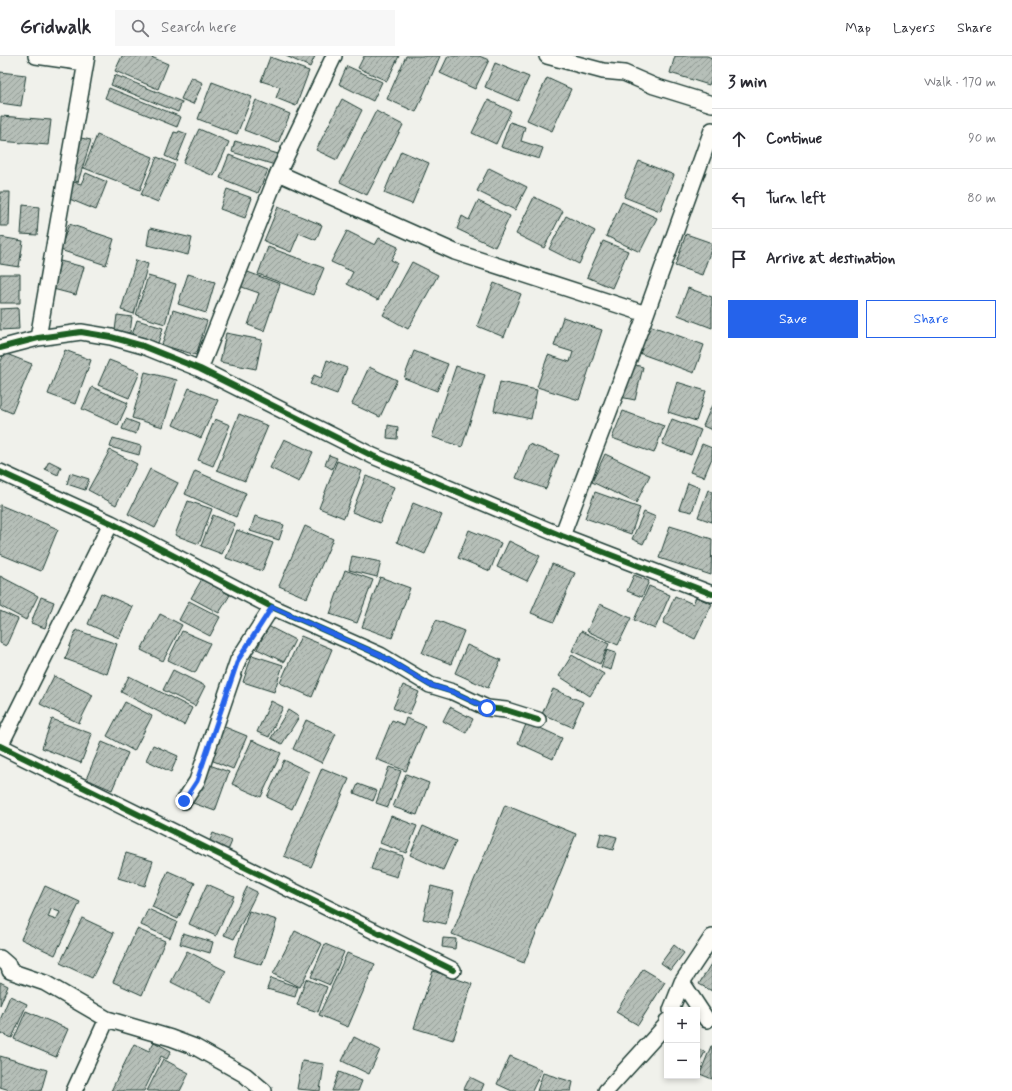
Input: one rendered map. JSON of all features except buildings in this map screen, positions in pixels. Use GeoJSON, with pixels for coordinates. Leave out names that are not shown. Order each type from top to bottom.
{"type":"FeatureCollection","features":[{"type":"Feature","properties":{"kind":"street"},"geometry":{"type":"LineString","coordinates":[[36,56],[86,60],[38,338]]}},
{"type":"Feature","properties":{"kind":"street"},"geometry":{"type":"LineString","coordinates":[[200,369],[278,173],[334,56]]}},
{"type":"Feature","properties":{"kind":"street"},"geometry":{"type":"LineString","coordinates":[[547,56],[603,71],[624,73],[654,86],[712,104]]}},
{"type":"Feature","properties":{"kind":"street"},"geometry":{"type":"LineString","coordinates":[[562,536],[646,314],[712,130]]}},
{"type":"Feature","properties":{"kind":"street"},"geometry":{"type":"LineString","coordinates":[[278,173],[455,252],[646,314]]}},
{"type":"Feature","properties":{"kind":"street"},"geometry":{"type":"LineString","coordinates":[[0,348],[38,338],[81,332],[111,337],[143,346],[200,369],[373,456],[562,536],[712,594]]}},
{"type":"Feature","properties":{"kind":"street"},"geometry":{"type":"LineString","coordinates":[[0,472],[111,523],[272,607],[380,655],[430,685],[453,692],[487,708],[506,710],[538,720]]}},
{"type":"Feature","properties":{"kind":"street"},"geometry":{"type":"LineString","coordinates":[[111,523],[0,746],[452,970]]}},
{"type":"Feature","properties":{"kind":"street"},"geometry":{"type":"LineString","coordinates":[[184,801],[197,781],[238,660],[272,607]]}},
{"type":"Feature","properties":{"kind":"street"},"geometry":{"type":"LineString","coordinates":[[672,1007],[682,982],[712,936]]}},
{"type":"Feature","properties":{"kind":"street"},"geometry":{"type":"LineString","coordinates":[[0,958],[8,965],[10,971],[45,983],[107,1020],[171,1038],[195,1047],[245,1075],[264,1091]]}},
{"type":"Feature","properties":{"kind":"street"},"geometry":{"type":"LineString","coordinates":[[682,982],[705,1021]]}},
{"type":"Feature","properties":{"kind":"street"},"geometry":{"type":"LineString","coordinates":[[74,1091],[107,1020]]}},
{"type":"Feature","properties":{"kind":"street"},"geometry":{"type":"LineString","coordinates":[[606,1091],[664,1027]]}},
{"type":"Feature","properties":{"kind":"cycle path"},"geometry":{"type":"LineString","coordinates":[[0,348],[38,338],[81,332],[111,337],[143,346],[200,369],[373,456],[562,536],[712,594]]}},
{"type":"Feature","properties":{"kind":"cycle path"},"geometry":{"type":"LineString","coordinates":[[0,472],[111,523],[272,607],[380,655],[430,685],[453,692],[487,708],[506,710],[538,720]]}},
{"type":"Feature","properties":{"kind":"cycle path"},"geometry":{"type":"LineString","coordinates":[[0,746],[453,970]]}},
{"type":"Feature","properties":{"kind":"route"},"geometry":{"type":"LineString","coordinates":[[184,801],[197,781],[238,660],[272,607],[380,655],[430,685],[453,692],[487,708]]}}]}
